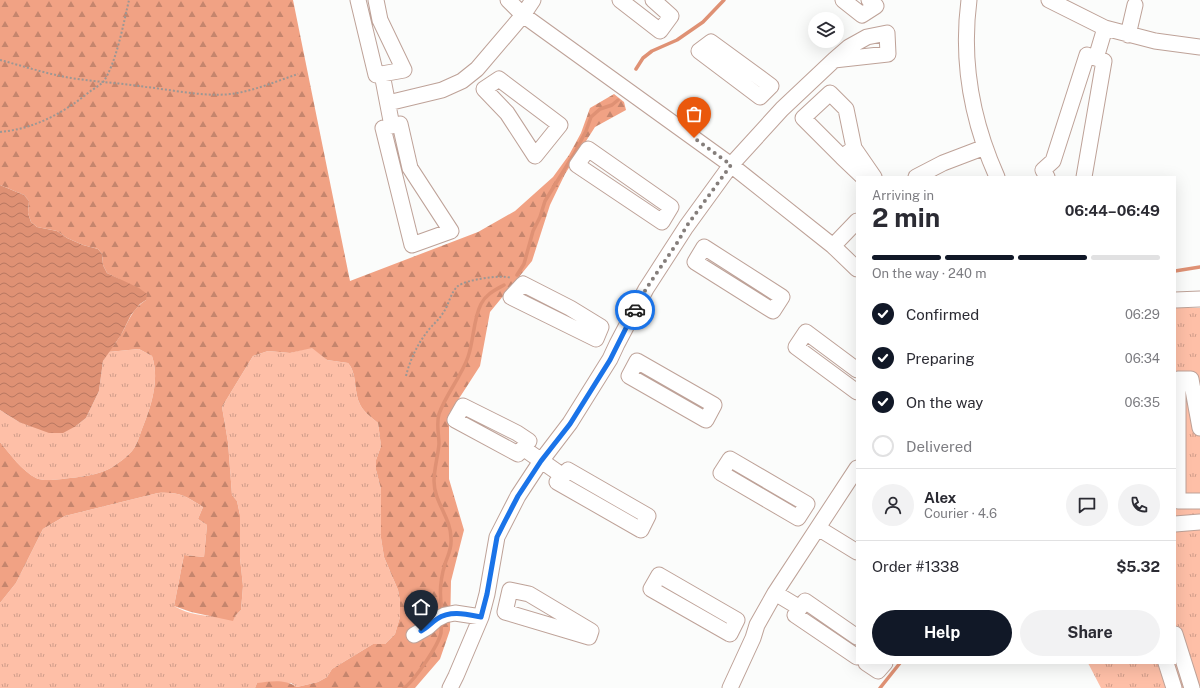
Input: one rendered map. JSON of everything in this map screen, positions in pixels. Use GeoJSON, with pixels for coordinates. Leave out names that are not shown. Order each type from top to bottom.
{"type":"FeatureCollection","features":[{"type":"Feature","properties":{"kind":"street"},"geometry":{"type":"LineString","coordinates":[[358,0],[376,75],[404,70],[380,20],[376,0]]}},
{"type":"Feature","properties":{"kind":"street"},"geometry":{"type":"LineString","coordinates":[[508,0],[523,14],[731,165],[833,246],[856,269]]}},
{"type":"Feature","properties":{"kind":"street"},"geometry":{"type":"LineString","coordinates":[[388,102],[442,90],[462,81],[477,69],[533,0]]}},
{"type":"Feature","properties":{"kind":"street"},"geometry":{"type":"LineString","coordinates":[[620,0],[660,31],[671,16],[653,0]]}},
{"type":"Feature","properties":{"kind":"street"},"geometry":{"type":"LineString","coordinates":[[843,0],[862,16],[870,5]]}},
{"type":"Feature","properties":{"kind":"street"},"geometry":{"type":"LineString","coordinates":[[969,0],[966,38],[967,61],[973,105],[985,147],[997,176]]}},
{"type":"Feature","properties":{"kind":"street"},"geometry":{"type":"LineString","coordinates":[[1049,0],[1105,28],[1155,42],[1200,47]]}},
{"type":"Feature","properties":{"kind":"street"},"geometry":{"type":"LineString","coordinates":[[1128,35],[1136,2]]}},
{"type":"Feature","properties":{"kind":"street"},"geometry":{"type":"LineString","coordinates":[[870,5],[876,35]]}},
{"type":"Feature","properties":{"kind":"street"},"geometry":{"type":"LineString","coordinates":[[1096,58],[1105,28]]}},
{"type":"Feature","properties":{"kind":"street"},"geometry":{"type":"LineString","coordinates":[[450,688],[481,617],[487,594],[497,537],[518,496],[541,461],[570,424],[610,360],[646,289],[686,227],[731,165],[782,109],[834,60],[849,47],[867,37],[887,33],[888,54],[834,60]]}},
{"type":"Feature","properties":{"kind":"street"},"geometry":{"type":"LineString","coordinates":[[1046,176],[1043,170],[1053,161],[1087,55],[1104,61],[1084,176]]}},
{"type":"Feature","properties":{"kind":"street"},"geometry":{"type":"LineString","coordinates":[[477,69],[491,84]]}},
{"type":"Feature","properties":{"kind":"street"},"geometry":{"type":"LineString","coordinates":[[382,74],[392,126]]}},
{"type":"Feature","properties":{"kind":"street"},"geometry":{"type":"LineString","coordinates":[[499,79],[560,125],[535,156],[507,113],[484,89],[491,84],[499,79]]}},
{"type":"Feature","properties":{"kind":"street"},"geometry":{"type":"LineString","coordinates":[[802,90],[816,106]]}},
{"type":"Feature","properties":{"kind":"street"},"geometry":{"type":"LineString","coordinates":[[765,92],[782,109]]}},
{"type":"Feature","properties":{"kind":"street"},"geometry":{"type":"LineString","coordinates":[[861,176],[848,152],[846,109],[830,93],[803,118],[848,152],[873,176]]}},
{"type":"Feature","properties":{"kind":"street"},"geometry":{"type":"LineString","coordinates":[[400,124],[410,168],[451,231],[412,245],[383,128],[392,126],[400,124]]}},
{"type":"Feature","properties":{"kind":"street"},"geometry":{"type":"LineString","coordinates":[[918,176],[943,163],[985,147]]}},
{"type":"Feature","properties":{"kind":"street"},"geometry":{"type":"LineString","coordinates":[[588,149],[671,207],[667,214],[662,222],[577,165],[588,149]]}},
{"type":"Feature","properties":{"kind":"street"},"geometry":{"type":"LineString","coordinates":[[667,214],[686,227]]}},
{"type":"Feature","properties":{"kind":"street"},"geometry":{"type":"LineString","coordinates":[[833,246],[856,222]]}},
{"type":"Feature","properties":{"kind":"street"},"geometry":{"type":"LineString","coordinates":[[679,240],[700,254]]}},
{"type":"Feature","properties":{"kind":"street"},"geometry":{"type":"LineString","coordinates":[[704,247],[782,297],[773,311],[695,262],[700,254],[704,247]]}},
{"type":"Feature","properties":{"kind":"street"},"geometry":{"type":"LineString","coordinates":[[523,284],[511,296],[596,339],[599,332],[617,344]]}},
{"type":"Feature","properties":{"kind":"street"},"geometry":{"type":"LineString","coordinates":[[1176,300],[1200,299]]}},
{"type":"Feature","properties":{"kind":"street"},"geometry":{"type":"LineString","coordinates":[[856,369],[806,332],[796,347],[856,391]]}},
{"type":"Feature","properties":{"kind":"street"},"geometry":{"type":"LineString","coordinates":[[610,360],[633,369]]}},
{"type":"Feature","properties":{"kind":"street"},"geometry":{"type":"LineString","coordinates":[[637,361],[714,404],[706,420],[629,376],[633,369],[637,361]]}},
{"type":"Feature","properties":{"kind":"street"},"geometry":{"type":"LineString","coordinates":[[1176,524],[1198,523],[1198,501],[1178,501],[1178,379],[1191,379],[1200,428]]}},
{"type":"Feature","properties":{"kind":"street"},"geometry":{"type":"LineString","coordinates":[[523,448],[562,476]]}},
{"type":"Feature","properties":{"kind":"street"},"geometry":{"type":"LineString","coordinates":[[730,459],[807,504],[802,511],[798,518],[721,473],[730,459]]}},
{"type":"Feature","properties":{"kind":"street"},"geometry":{"type":"LineString","coordinates":[[568,470],[648,516],[641,530],[557,482],[562,476],[568,470]]}},
{"type":"Feature","properties":{"kind":"street"},"geometry":{"type":"LineString","coordinates":[[730,688],[753,638],[757,625],[775,592],[856,470]]}},
{"type":"Feature","properties":{"kind":"street"},"geometry":{"type":"LineString","coordinates":[[802,511],[819,526],[856,551]]}},
{"type":"Feature","properties":{"kind":"street"},"geometry":{"type":"LineString","coordinates":[[659,575],[737,620],[733,628],[730,634],[651,589],[659,575]]}},
{"type":"Feature","properties":{"kind":"street"},"geometry":{"type":"LineString","coordinates":[[510,590],[529,594],[591,631],[589,637],[506,612],[508,600],[510,590]]}},
{"type":"Feature","properties":{"kind":"street"},"geometry":{"type":"LineString","coordinates":[[775,592],[800,608]]}},
{"type":"Feature","properties":{"kind":"street"},"geometry":{"type":"LineString","coordinates":[[487,594],[508,600]]}},
{"type":"Feature","properties":{"kind":"street"},"geometry":{"type":"LineString","coordinates":[[856,636],[805,601],[795,615],[856,656]]}},
{"type":"Feature","properties":{"kind":"street"},"geometry":{"type":"LineString","coordinates":[[414,635],[445,615],[455,613],[481,617]]}},
{"type":"Feature","properties":{"kind":"street"},"geometry":{"type":"LineString","coordinates":[[733,628],[753,638]]}},
{"type":"Feature","properties":{"kind":"street"},"geometry":{"type":"LineString","coordinates":[[1176,637],[1192,688]]}},
{"type":"Feature","properties":{"kind":"street"},"geometry":{"type":"LineString","coordinates":[[868,664],[878,671],[884,664]]}},
{"type":"Feature","properties":{"kind":"street"},"geometry":{"type":"LineString","coordinates":[[1166,664],[1174,688]]}},
{"type":"Feature","properties":{"kind":"path"},"geometry":{"type":"LineString","coordinates":[[0,132],[30,127],[46,120],[76,102],[103,82],[113,61],[129,0]]}},
{"type":"Feature","properties":{"kind":"path"},"geometry":{"type":"LineString","coordinates":[[0,60],[70,78],[221,95],[249,90],[298,74]]}},
{"type":"Feature","properties":{"kind":"path"},"geometry":{"type":"LineString","coordinates":[[406,376],[408,366],[418,347],[427,332],[444,313],[450,298],[458,286],[473,280],[506,276],[523,284]]}},
{"type":"Feature","properties":{"kind":"green space"},"geometry":{"type":"Polygon","coordinates":[[[0,0],[293,0],[350,281],[478,232],[515,211],[553,177],[569,155],[581,133],[590,108],[614,94],[624,102],[626,110],[595,127],[565,174],[550,205],[532,261],[490,312],[480,366],[449,414],[449,479],[464,530],[451,581],[450,630],[440,659],[415,688],[255,688],[257,683],[278,681],[292,684],[297,687],[318,682],[327,677],[332,669],[373,644],[385,644],[395,634],[400,617],[398,590],[384,557],[381,538],[381,489],[376,470],[376,460],[381,446],[378,423],[367,414],[360,405],[357,397],[353,372],[348,363],[327,360],[312,348],[290,353],[268,351],[253,356],[222,407],[228,442],[232,495],[237,501],[240,515],[240,558],[243,586],[241,610],[235,616],[233,621],[191,612],[174,606],[184,555],[204,557],[207,525],[198,519],[203,507],[187,497],[172,493],[158,493],[65,516],[43,529],[16,583],[0,603],[0,442],[21,467],[36,478],[43,480],[82,477],[108,469],[132,451],[137,444],[151,403],[155,384],[155,374],[152,356],[139,349],[108,352],[120,336],[129,319],[138,307],[146,300],[119,279],[107,273],[103,265],[102,254],[98,249],[83,245],[67,238],[57,231],[37,227],[31,222],[28,213],[29,201],[24,195],[0,185],[0,0]]]}},
{"type":"Feature","properties":{"kind":"green space"},"geometry":{"type":"Polygon","coordinates":[[[1176,308],[1200,308],[1200,688],[1101,688],[1089,664],[1176,664],[1176,308]]]}},
{"type":"Feature","properties":{"kind":"green space"},"geometry":{"type":"Polygon","coordinates":[[[312,347],[327,360],[348,363],[353,372],[357,397],[360,405],[367,414],[378,423],[381,446],[376,460],[376,470],[381,489],[381,538],[384,557],[398,590],[400,601],[400,617],[395,634],[385,644],[373,644],[332,669],[327,677],[318,682],[297,687],[291,683],[257,683],[255,688],[0,688],[0,603],[16,583],[43,529],[65,516],[158,493],[177,494],[191,500],[203,507],[198,519],[207,525],[204,557],[184,555],[174,606],[188,612],[212,616],[235,616],[241,610],[243,586],[240,558],[240,515],[237,501],[232,495],[228,442],[222,407],[253,356],[268,351],[290,353],[312,347]]]}},
{"type":"Feature","properties":{"kind":"green space"},"geometry":{"type":"Polygon","coordinates":[[[139,349],[152,356],[155,384],[151,403],[138,441],[132,451],[122,460],[108,469],[95,474],[82,477],[43,480],[36,478],[21,467],[0,442],[0,410],[19,422],[76,426],[86,418],[99,391],[103,361],[108,352],[139,349]]]}},
{"type":"Feature","properties":{"kind":"water"},"geometry":{"type":"Polygon","coordinates":[[[0,185],[24,195],[29,201],[28,213],[31,222],[37,227],[57,231],[67,238],[83,245],[98,249],[102,254],[103,265],[107,273],[139,288],[147,294],[146,300],[140,304],[131,315],[121,335],[103,361],[99,391],[86,418],[76,426],[63,433],[49,433],[19,422],[0,410],[0,185]]]}},
{"type":"Feature","properties":{"kind":"waterway"},"geometry":{"type":"LineString","coordinates":[[636,69],[643,58],[652,51],[677,40],[703,22],[724,0]]}},
{"type":"Feature","properties":{"kind":"waterway"},"geometry":{"type":"LineString","coordinates":[[517,275],[524,264],[533,231],[540,217],[545,201],[574,154],[586,131],[591,117],[600,109],[612,105],[618,100]]}},
{"type":"Feature","properties":{"kind":"waterway"},"geometry":{"type":"LineString","coordinates":[[1176,271],[1200,267]]}},
{"type":"Feature","properties":{"kind":"waterway"},"geometry":{"type":"LineString","coordinates":[[442,609],[440,598],[441,581],[451,542],[450,531],[439,503],[434,481],[439,444],[438,418],[442,407],[462,372],[468,357],[478,310],[488,295],[504,285]]}},
{"type":"Feature","properties":{"kind":"waterway"},"geometry":{"type":"LineString","coordinates":[[404,688],[420,671],[431,654],[439,639],[442,624]]}},
{"type":"Feature","properties":{"kind":"waterway"},"geometry":{"type":"LineString","coordinates":[[880,688],[899,664]]}},
{"type":"Feature","properties":{"kind":"way so far"},"geometry":{"type":"LineString","coordinates":[[635,310],[646,289],[686,227],[731,165],[694,138]]}},
{"type":"Feature","properties":{"kind":"route"},"geometry":{"type":"LineString","coordinates":[[421,631],[445,615],[455,613],[471,614],[481,617],[487,594],[497,537],[504,523],[518,496],[541,461],[570,424],[610,360],[635,310]]}}]}
